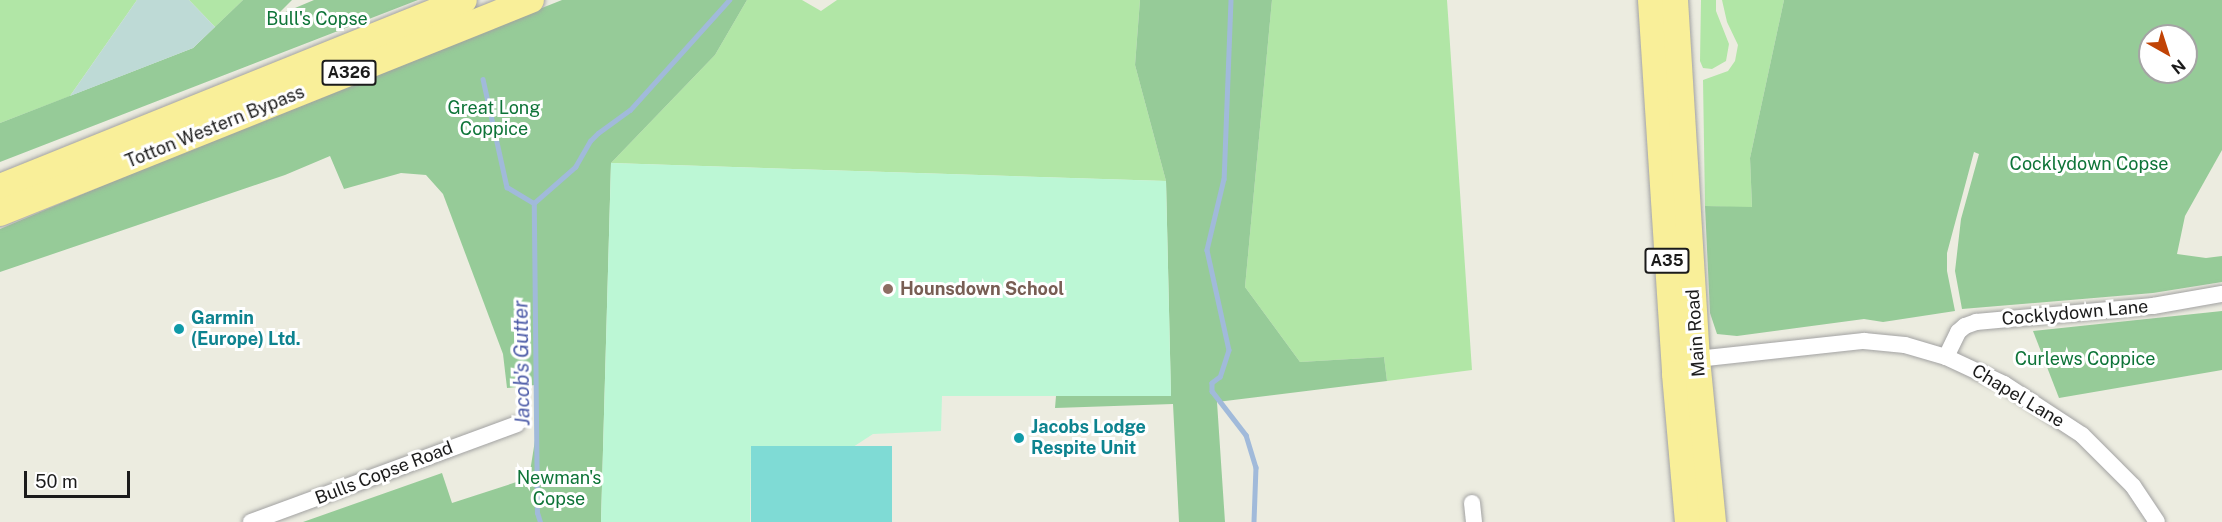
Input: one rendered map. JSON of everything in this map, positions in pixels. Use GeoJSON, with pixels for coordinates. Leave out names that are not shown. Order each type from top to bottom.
{"type":"FeatureCollection","features":[{"type":"Feature","properties":{"kind":"main road","name":"Totton Western Bypass"},"geometry":{"type":"LineString","coordinates":[[0,187],[464,0]]}},
{"type":"Feature","properties":{"kind":"main road","name":"Totton Western Bypass"},"geometry":{"type":"LineString","coordinates":[[0,213],[531,0]]}},
{"type":"Feature","properties":{"kind":"main road","name":"Main Road"},"geometry":{"type":"LineString","coordinates":[[1651,0],[1675,374],[1688,522]]}},
{"type":"Feature","properties":{"kind":"main road","name":"Main Road"},"geometry":{"type":"LineString","coordinates":[[1675,0],[1697,359],[1713,522]]}},
{"type":"Feature","properties":{"kind":"main road"},"geometry":{"type":"LineString","coordinates":[[1680,73],[1687,53],[1689,0]]}},
{"type":"Feature","properties":{"kind":"street","name":"Cocklydown Lane"},"geometry":{"type":"LineString","coordinates":[[1946,357],[1958,332],[1965,326],[1976,322],[2153,306],[2222,294]]}},
{"type":"Feature","properties":{"kind":"street","name":"Chapel Lane"},"geometry":{"type":"LineString","coordinates":[[1697,359],[1864,340],[1905,345],[1946,357],[2004,384],[2082,435],[2133,486],[2157,522]]}},
{"type":"Feature","properties":{"kind":"street","name":"Bulls Copse Road"},"geometry":{"type":"LineString","coordinates":[[251,522],[517,424]]}},
{"type":"Feature","properties":{"kind":"street"},"geometry":{"type":"LineString","coordinates":[[1472,503],[1474,522]]}},
{"type":"Feature","properties":{"kind":"green space"},"geometry":{"type":"Polygon","coordinates":[[[0,0],[137,0],[70,96],[0,123],[0,0]]]}},
{"type":"Feature","properties":{"kind":"green space"},"geometry":{"type":"Polygon","coordinates":[[[189,0],[243,0],[215,27],[189,0]]]}},
{"type":"Feature","properties":{"kind":"green space","name":"Bull's Copse"},"geometry":{"type":"Polygon","coordinates":[[[243,0],[292,0],[276,16],[314,0],[418,0],[0,162],[0,123],[193,48],[243,0]]]}},
{"type":"Feature","properties":{"kind":"green space","name":"Great Long Coppice"},"geometry":{"type":"Polygon","coordinates":[[[562,0],[747,0],[715,55],[611,163],[601,522],[303,522],[442,473],[452,503],[529,478],[536,434],[535,385],[507,388],[503,354],[443,194],[426,175],[401,173],[344,189],[330,156],[285,175],[0,272],[0,229],[242,127],[562,0]]]}},
{"type":"Feature","properties":{"kind":"green space"},"geometry":{"type":"Polygon","coordinates":[[[747,0],[802,0],[821,11],[837,0],[1140,0],[1135,65],[1166,181],[611,163],[715,55],[747,0]]]}},
{"type":"Feature","properties":{"kind":"green space"},"geometry":{"type":"Polygon","coordinates":[[[1140,0],[1272,0],[1245,287],[1300,362],[1384,357],[1387,381],[1217,402],[1225,522],[1179,522],[1173,404],[1055,408],[1056,396],[1171,396],[1166,181],[1135,65],[1140,0]]]}},
{"type":"Feature","properties":{"kind":"green space"},"geometry":{"type":"Polygon","coordinates":[[[1272,0],[1447,0],[1472,370],[1387,381],[1384,357],[1300,362],[1245,287],[1272,0]]]}},
{"type":"Feature","properties":{"kind":"green space"},"geometry":{"type":"Polygon","coordinates":[[[1701,0],[1716,0],[1716,11],[1729,44],[1726,61],[1712,69],[1703,68],[1700,61],[1701,0]]]}},
{"type":"Feature","properties":{"kind":"green space"},"geometry":{"type":"Polygon","coordinates":[[[1722,0],[1784,0],[1750,158],[1752,208],[1705,206],[1703,80],[1728,71],[1735,61],[1738,45],[1727,22],[1722,0]]]}},
{"type":"Feature","properties":{"kind":"green space","name":"Cocklydown Copse"},"geometry":{"type":"Polygon","coordinates":[[[1784,0],[2222,0],[2222,150],[2185,216],[2177,254],[2206,258],[2222,256],[2222,282],[2153,293],[1962,309],[1955,271],[1961,219],[1979,154],[1974,152],[1947,253],[1947,271],[1955,311],[1883,322],[1864,319],[1737,336],[1717,334],[1710,313],[1705,206],[1752,207],[1750,158],[1784,0]]]}},
{"type":"Feature","properties":{"kind":"green space","name":"Hounsdown School"},"geometry":{"type":"Polygon","coordinates":[[[611,163],[1166,181],[1171,396],[942,396],[941,431],[873,434],[853,447],[751,446],[750,522],[601,522],[611,163]]]}},
{"type":"Feature","properties":{"kind":"green space","name":"Curlews Coppice"},"geometry":{"type":"Polygon","coordinates":[[[2222,311],[2222,370],[2059,398],[2033,331],[2222,311]]]}},
{"type":"Feature","properties":{"kind":"shaded area"},"geometry":{"type":"Polygon","coordinates":[[[137,0],[189,0],[215,27],[193,48],[70,96],[137,0]]]}},
{"type":"Feature","properties":{"kind":"shaded area"},"geometry":{"type":"Polygon","coordinates":[[[751,446],[892,446],[892,522],[751,522],[751,446]]]}},
{"type":"Feature","properties":{"kind":"waterway","name":"Jacob's Gutter"},"geometry":{"type":"LineString","coordinates":[[540,522],[537,513],[534,203],[575,167],[590,141],[598,133],[630,110],[729,0]]}},
{"type":"Feature","properties":{"kind":"waterway"},"geometry":{"type":"LineString","coordinates":[[1231,0],[1224,179],[1207,250],[1229,350],[1220,377],[1212,383],[1212,391],[1246,435],[1256,467],[1254,522]]}},
{"type":"Feature","properties":{"kind":"waterway","name":"Jacob's Gutter"},"geometry":{"type":"LineString","coordinates":[[483,79],[507,187],[534,203]]}},
{"type":"Feature","properties":{"kind":"place","name":"Hounsdown School"},"geometry":{"type":"Point","coordinates":[888,289]}},
{"type":"Feature","properties":{"kind":"place","name":"Garmin (Europe) Ltd."},"geometry":{"type":"Point","coordinates":[179,329]}},
{"type":"Feature","properties":{"kind":"place","name":"Jacobs Lodge Respite Unit"},"geometry":{"type":"Point","coordinates":[1019,438]}},
{"type":"Feature","properties":{"kind":"park label","name":"Newman's Copse"},"geometry":{"type":"Point","coordinates":[559,489]}}]}
